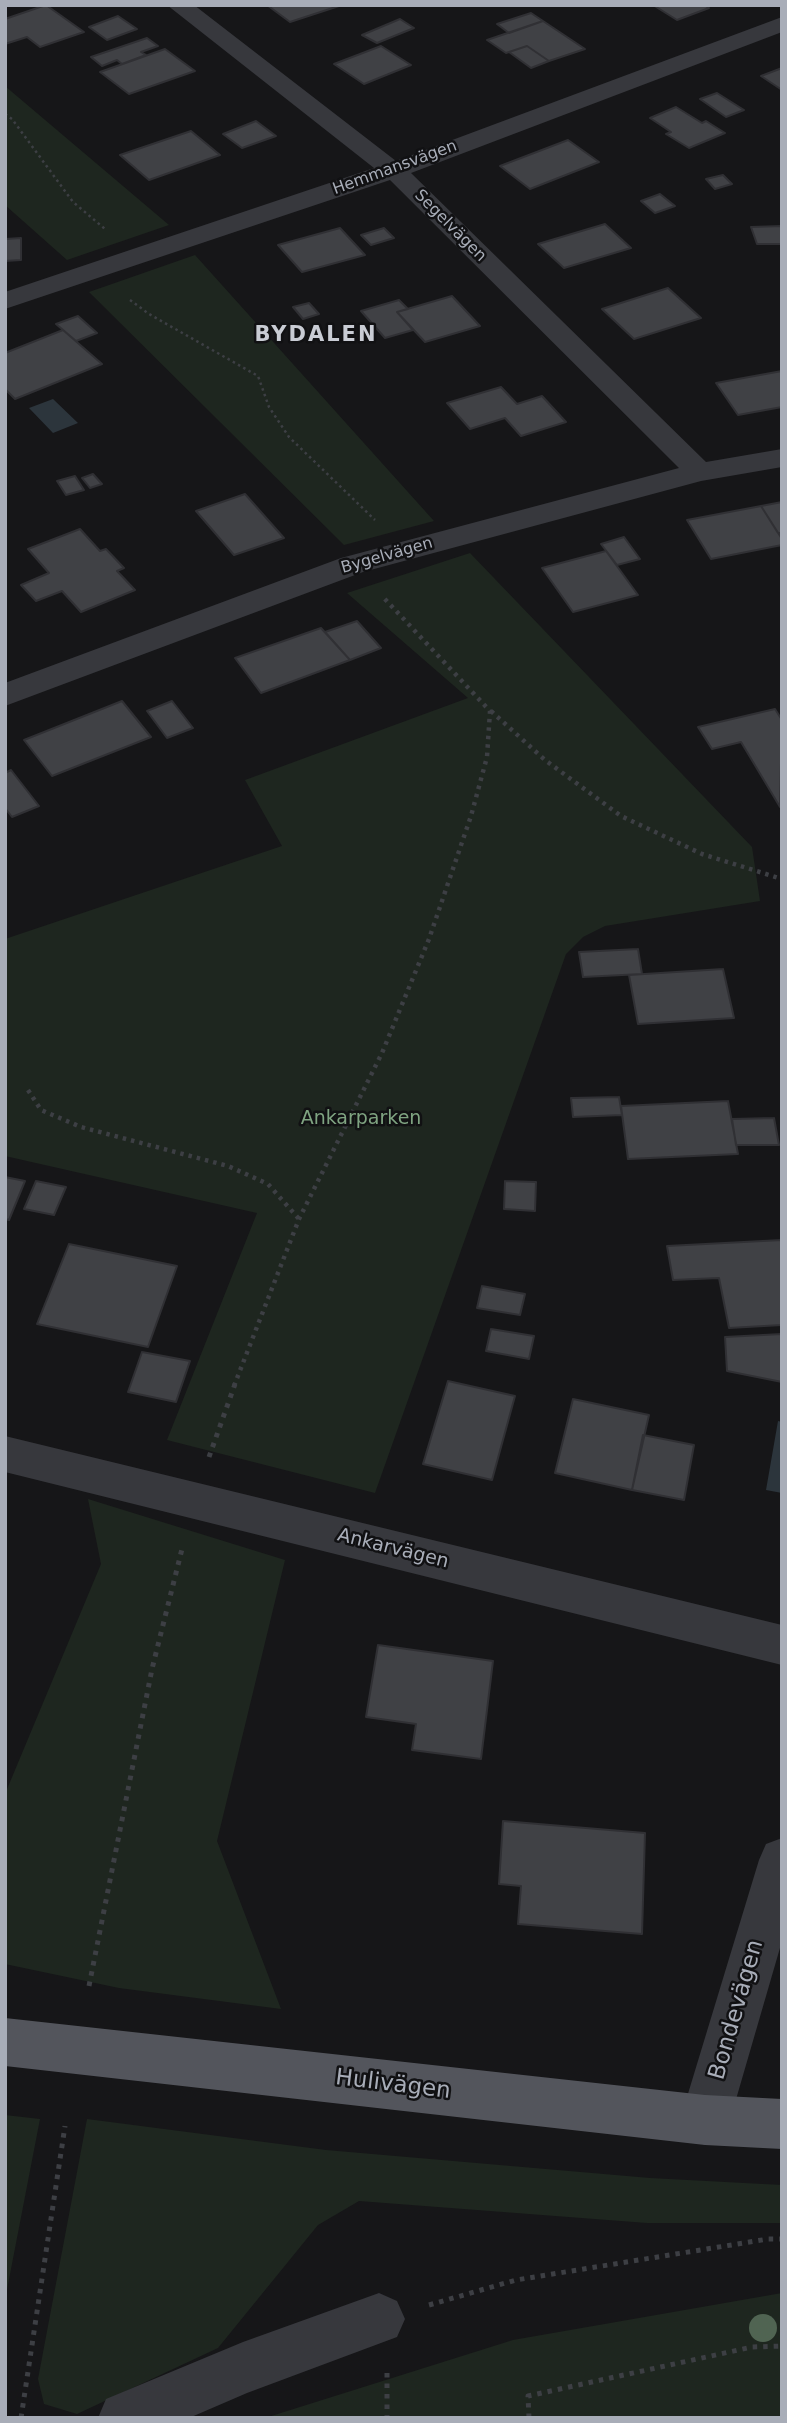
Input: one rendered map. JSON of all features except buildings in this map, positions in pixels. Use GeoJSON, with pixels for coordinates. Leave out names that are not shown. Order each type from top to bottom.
{"type":"FeatureCollection","features":[{"type":"Feature","properties":{"kind":"main road","name":"Hulivägen"},"geometry":{"type":"LineString","coordinates":[[5,2042],[705,2120],[782,2124]]}},
{"type":"Feature","properties":{"kind":"street","name":"Segelvägen"},"geometry":{"type":"LineString","coordinates":[[180,5],[400,176],[699,472]]}},
{"type":"Feature","properties":{"kind":"street","name":"Hemmansvägen"},"geometry":{"type":"LineString","coordinates":[[5,302],[392,171],[782,24]]}},
{"type":"Feature","properties":{"kind":"street","name":"Bygelvägen"},"geometry":{"type":"LineString","coordinates":[[5,695],[352,565],[699,472],[782,458]]}},
{"type":"Feature","properties":{"kind":"street","name":"Ankarvägen"},"geometry":{"type":"LineString","coordinates":[[5,1454],[782,1645]]}},
{"type":"Feature","properties":{"kind":"street","name":"Bondevägen"},"geometry":{"type":"LineString","coordinates":[[705,2120],[782,1860]]}},
{"type":"Feature","properties":{"kind":"street"},"geometry":{"type":"LineString","coordinates":[[125,2418],[243,2368],[379,2319]]}},
{"type":"Feature","properties":{"kind":"path"},"geometry":{"type":"LineString","coordinates":[[5,114],[73,202],[139,256]]}},
{"type":"Feature","properties":{"kind":"path"},"geometry":{"type":"LineString","coordinates":[[130,299],[149,314],[258,376],[268,407],[289,437],[406,550]]}},
{"type":"Feature","properties":{"kind":"path"},"geometry":{"type":"LineString","coordinates":[[352,565],[490,711],[545,760],[621,816],[702,854],[782,878]]}},
{"type":"Feature","properties":{"kind":"path"},"geometry":{"type":"LineString","coordinates":[[89,1986],[152,1670],[194,1500],[252,1336],[299,1219],[382,1053],[429,939],[471,816],[487,757],[490,711]]}},
{"type":"Feature","properties":{"kind":"path"},"geometry":{"type":"LineString","coordinates":[[28,1090],[41,1110],[81,1127],[228,1166],[268,1184],[299,1219]]}},
{"type":"Feature","properties":{"kind":"path"},"geometry":{"type":"LineString","coordinates":[[21,2418],[65,2126]]}},
{"type":"Feature","properties":{"kind":"path"},"geometry":{"type":"LineString","coordinates":[[379,2319],[516,2280],[768,2239],[782,2239]]}},
{"type":"Feature","properties":{"kind":"path"},"geometry":{"type":"LineString","coordinates":[[529,2418],[528,2396],[752,2347],[782,2346]]}},
{"type":"Feature","properties":{"kind":"green space"},"geometry":{"type":"Polygon","coordinates":[[[5,86],[169,225],[67,260],[5,205],[5,86]]]}},
{"type":"Feature","properties":{"kind":"green space"},"geometry":{"type":"Polygon","coordinates":[[[195,255],[434,521],[344,545],[89,292],[195,255]]]}},
{"type":"Feature","properties":{"kind":"green space","name":"Ankarparken"},"geometry":{"type":"Polygon","coordinates":[[[470,553],[752,847],[760,901],[605,926],[583,937],[566,954],[375,1493],[167,1440],[257,1213],[5,1156],[5,939],[282,846],[245,780],[468,698],[347,593],[470,553]]]}},
{"type":"Feature","properties":{"kind":"green space"},"geometry":{"type":"Polygon","coordinates":[[[88,1499],[285,1560],[217,1841],[281,2009],[119,1988],[5,1964],[5,1794],[101,1564],[88,1499]]]}},
{"type":"Feature","properties":{"kind":"green space"},"geometry":{"type":"Polygon","coordinates":[[[5,2115],[40,2119],[5,2300],[5,2115]]]}},
{"type":"Feature","properties":{"kind":"green space"},"geometry":{"type":"Polygon","coordinates":[[[87,2119],[326,2150],[650,2178],[782,2185],[782,2223],[647,2223],[359,2201],[318,2225],[218,2348],[77,2414],[44,2404],[38,2379],[87,2119]]]}},
{"type":"Feature","properties":{"kind":"green space"},"geometry":{"type":"Polygon","coordinates":[[[782,2293],[782,2418],[265,2418],[513,2340],[782,2293]]]}},
{"type":"Feature","properties":{"kind":"shaded area"},"geometry":{"type":"Polygon","coordinates":[[[53,399],[78,423],[53,433],[29,408],[53,399]]]}},
{"type":"Feature","properties":{"kind":"shaded area"},"geometry":{"type":"Polygon","coordinates":[[[778,1421],[782,1422],[782,1493],[766,1490],[778,1421]]]}},
{"type":"Feature","properties":{"kind":"district","name":"BYDALEN"},"geometry":{"type":"Point","coordinates":[316,336]}}]}
